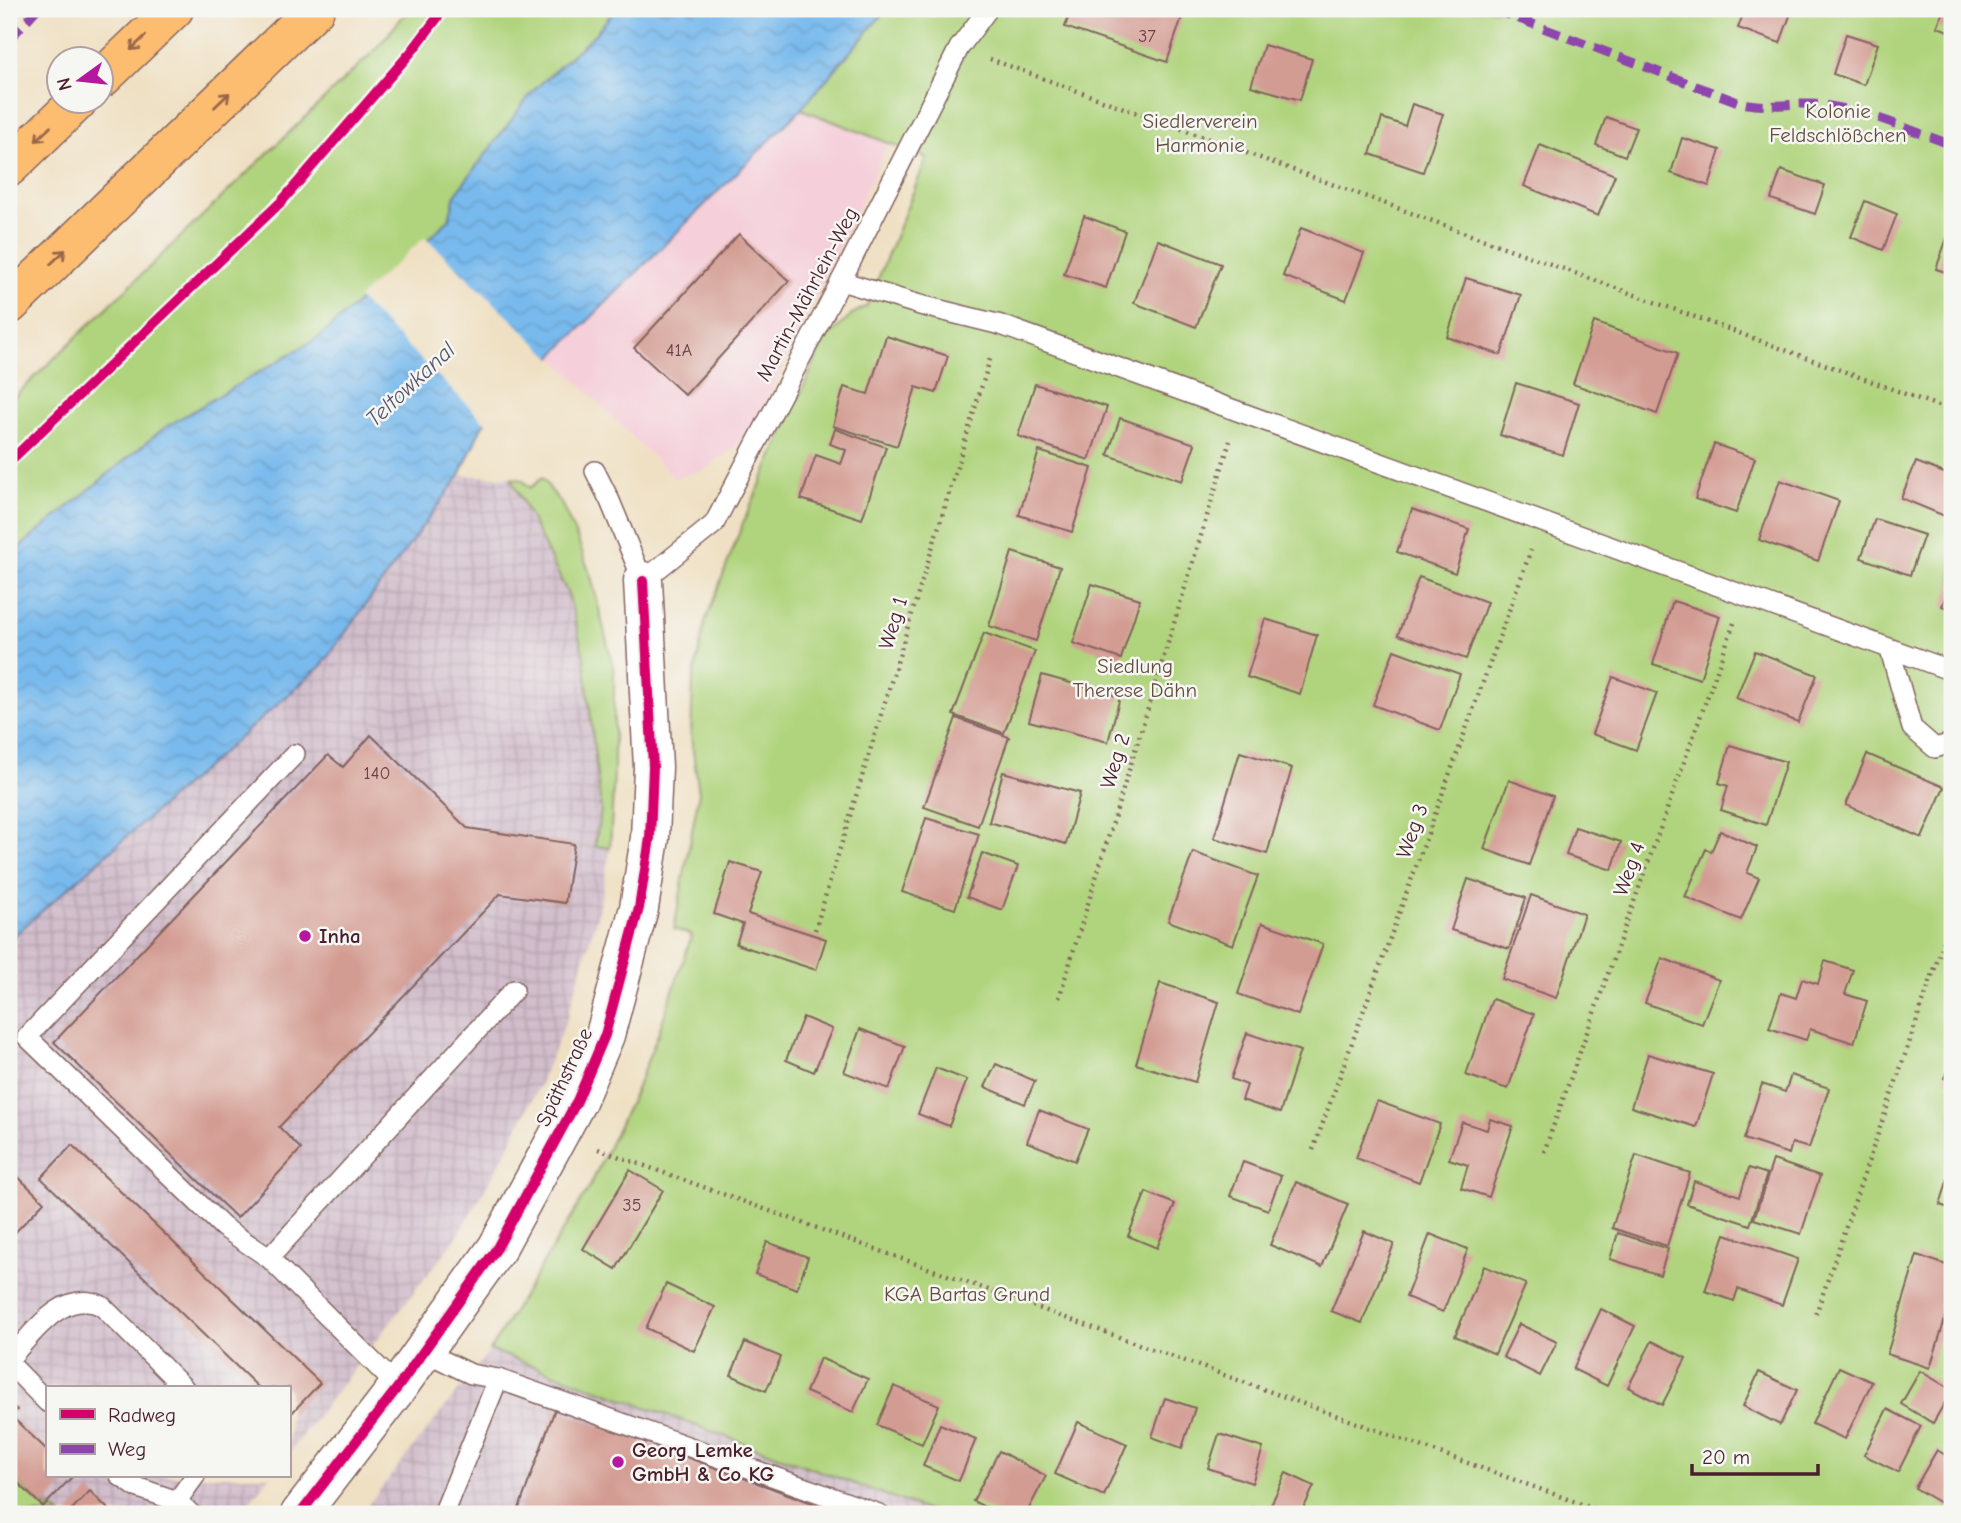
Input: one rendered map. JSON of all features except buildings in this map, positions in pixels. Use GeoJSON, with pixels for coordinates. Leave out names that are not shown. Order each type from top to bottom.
{"type":"FeatureCollection","features":[{"type":"Feature","properties":{"kind":"highway"},"geometry":{"type":"LineString","coordinates":[[116,64],[173,9]]}},
{"type":"Feature","properties":{"kind":"highway"},"geometry":{"type":"LineString","coordinates":[[9,305],[316,9]]}},
{"type":"Feature","properties":{"kind":"highway"},"geometry":{"type":"LineString","coordinates":[[9,167],[62,116]]}},
{"type":"Feature","properties":{"kind":"street","name":"Späthstraße"},"geometry":{"type":"LineString","coordinates":[[300,1514],[398,1387],[497,1248],[577,1101],[605,1035],[639,908],[650,838],[653,767],[643,581]]}},
{"type":"Feature","properties":{"kind":"lane","name":"Martin-Mährlein-Weg"},"geometry":{"type":"LineString","coordinates":[[643,581],[714,524],[959,48],[988,9]]}},
{"type":"Feature","properties":{"kind":"lane"},"geometry":{"type":"LineString","coordinates":[[841,281],[1001,325],[1952,671]]}},
{"type":"Feature","properties":{"kind":"lane","name":"Späthstraße"},"geometry":{"type":"LineString","coordinates":[[595,471],[643,581]]}},
{"type":"Feature","properties":{"kind":"lane"},"geometry":{"type":"LineString","coordinates":[[1890,650],[1912,728],[1936,748],[1952,743]]}},
{"type":"Feature","properties":{"kind":"lane"},"geometry":{"type":"LineString","coordinates":[[295,754],[27,1037],[223,1227],[269,1258],[398,1387]]}},
{"type":"Feature","properties":{"kind":"lane"},"geometry":{"type":"LineString","coordinates":[[269,1258],[514,990]]}},
{"type":"Feature","properties":{"kind":"lane"},"geometry":{"type":"LineString","coordinates":[[46,1401],[9,1361],[53,1313],[73,1303],[92,1301],[102,1306],[182,1386]]}},
{"type":"Feature","properties":{"kind":"lane"},"geometry":{"type":"LineString","coordinates":[[423,1352],[471,1374],[498,1379],[879,1514]]}},
{"type":"Feature","properties":{"kind":"lane"},"geometry":{"type":"LineString","coordinates":[[443,1514],[498,1379]]}},
{"type":"Feature","properties":{"kind":"lane"},"geometry":{"type":"LineString","coordinates":[[123,1478],[136,1487],[184,1508],[194,1478]]}},
{"type":"Feature","properties":{"kind":"path"},"geometry":{"type":"LineString","coordinates":[[959,48],[1952,411]]}},
{"type":"Feature","properties":{"kind":"path"},"geometry":{"type":"LineString","coordinates":[[1816,1314],[1952,918]]}},
{"type":"Feature","properties":{"kind":"path"},"geometry":{"type":"LineString","coordinates":[[598,1149],[1609,1514]]}},
{"type":"Feature","properties":{"kind":"shaded area"},"geometry":{"type":"Polygon","coordinates":[[[887,9],[903,9],[947,20],[759,416],[735,448],[704,470],[674,478],[552,357],[801,110],[887,9]]]}},
{"type":"Feature","properties":{"kind":"shaded area"},"geometry":{"type":"Polygon","coordinates":[[[460,475],[511,478],[569,596],[584,657],[601,810],[595,846],[610,848],[600,905],[567,1018],[540,1084],[500,1163],[457,1237],[290,1451],[290,1386],[46,1386],[46,1478],[268,1478],[240,1514],[60,1514],[53,1508],[43,1507],[9,1474],[9,940],[321,666],[460,475]]]}},
{"type":"Feature","properties":{"kind":"shaded area"},"geometry":{"type":"Polygon","coordinates":[[[490,1350],[937,1514],[361,1514],[490,1350]]]}},
{"type":"Feature","properties":{"kind":"green space"},"geometry":{"type":"Polygon","coordinates":[[[409,9],[616,9],[595,34],[533,91],[455,195],[449,220],[321,336],[164,428],[9,556],[9,402],[377,48],[409,9]]]}},
{"type":"Feature","properties":{"kind":"green space"},"geometry":{"type":"Polygon","coordinates":[[[887,9],[1952,9],[1952,1514],[937,1514],[490,1350],[589,1188],[635,1092],[658,1034],[692,935],[674,929],[699,793],[691,737],[693,680],[705,622],[743,523],[824,341],[852,314],[867,306],[927,158],[801,109],[887,9]]]}},
{"type":"Feature","properties":{"kind":"green space"},"geometry":{"type":"Polygon","coordinates":[[[511,478],[522,480],[530,488],[542,478],[562,505],[592,580],[614,671],[614,771],[610,848],[595,846],[601,810],[584,657],[569,596],[511,478]]]}},
{"type":"Feature","properties":{"kind":"green space"},"geometry":{"type":"Polygon","coordinates":[[[9,1474],[43,1507],[53,1508],[60,1514],[9,1514],[9,1474]]]}},
{"type":"Feature","properties":{"kind":"water","name":"Teltowkanal"},"geometry":{"type":"Polygon","coordinates":[[[616,9],[887,9],[801,109],[482,426],[460,475],[321,666],[9,940],[9,556],[164,428],[321,336],[449,220],[455,195],[533,91],[595,34],[616,9]]]}},
{"type":"Feature","properties":{"kind":"pier"},"geometry":{"type":"Polygon","coordinates":[[[425,237],[554,360],[488,425],[358,298],[425,237]]]}},
{"type":"Feature","properties":{"kind":"marked path"},"geometry":{"type":"LineString","coordinates":[[9,40],[37,9]]}},
{"type":"Feature","properties":{"kind":"marked path"},"geometry":{"type":"LineString","coordinates":[[1493,9],[1738,102],[1760,105],[1813,104],[1840,108],[1952,145]]}},
{"type":"Feature","properties":{"kind":"cycle path"},"geometry":{"type":"LineString","coordinates":[[9,462],[282,201],[412,51],[444,9]]}},
{"type":"Feature","properties":{"kind":"cycle path"},"geometry":{"type":"LineString","coordinates":[[300,1514],[398,1387],[497,1248],[577,1101],[605,1035],[639,908],[650,838],[653,767],[643,581]]}},
{"type":"Feature","properties":{"kind":"place","name":"Inha"},"geometry":{"type":"Point","coordinates":[305,936]}},
{"type":"Feature","properties":{"kind":"place","name":"Georg Lemke GmbH & Co KG"},"geometry":{"type":"Point","coordinates":[618,1462]}},
{"type":"Feature","properties":{"kind":"park label","name":"Kolonie Feldschlößchen"},"geometry":{"type":"Point","coordinates":[1838,123]}},
{"type":"Feature","properties":{"kind":"park label","name":"Siedlerverein Harmonie"},"geometry":{"type":"Point","coordinates":[1200,133]}},
{"type":"Feature","properties":{"kind":"park label","name":"Siedlung Therese Dähn"},"geometry":{"type":"Point","coordinates":[1135,678]}},
{"type":"Feature","properties":{"kind":"park label","name":"KGA Bartas Grund"},"geometry":{"type":"Point","coordinates":[967,1294]}}]}
